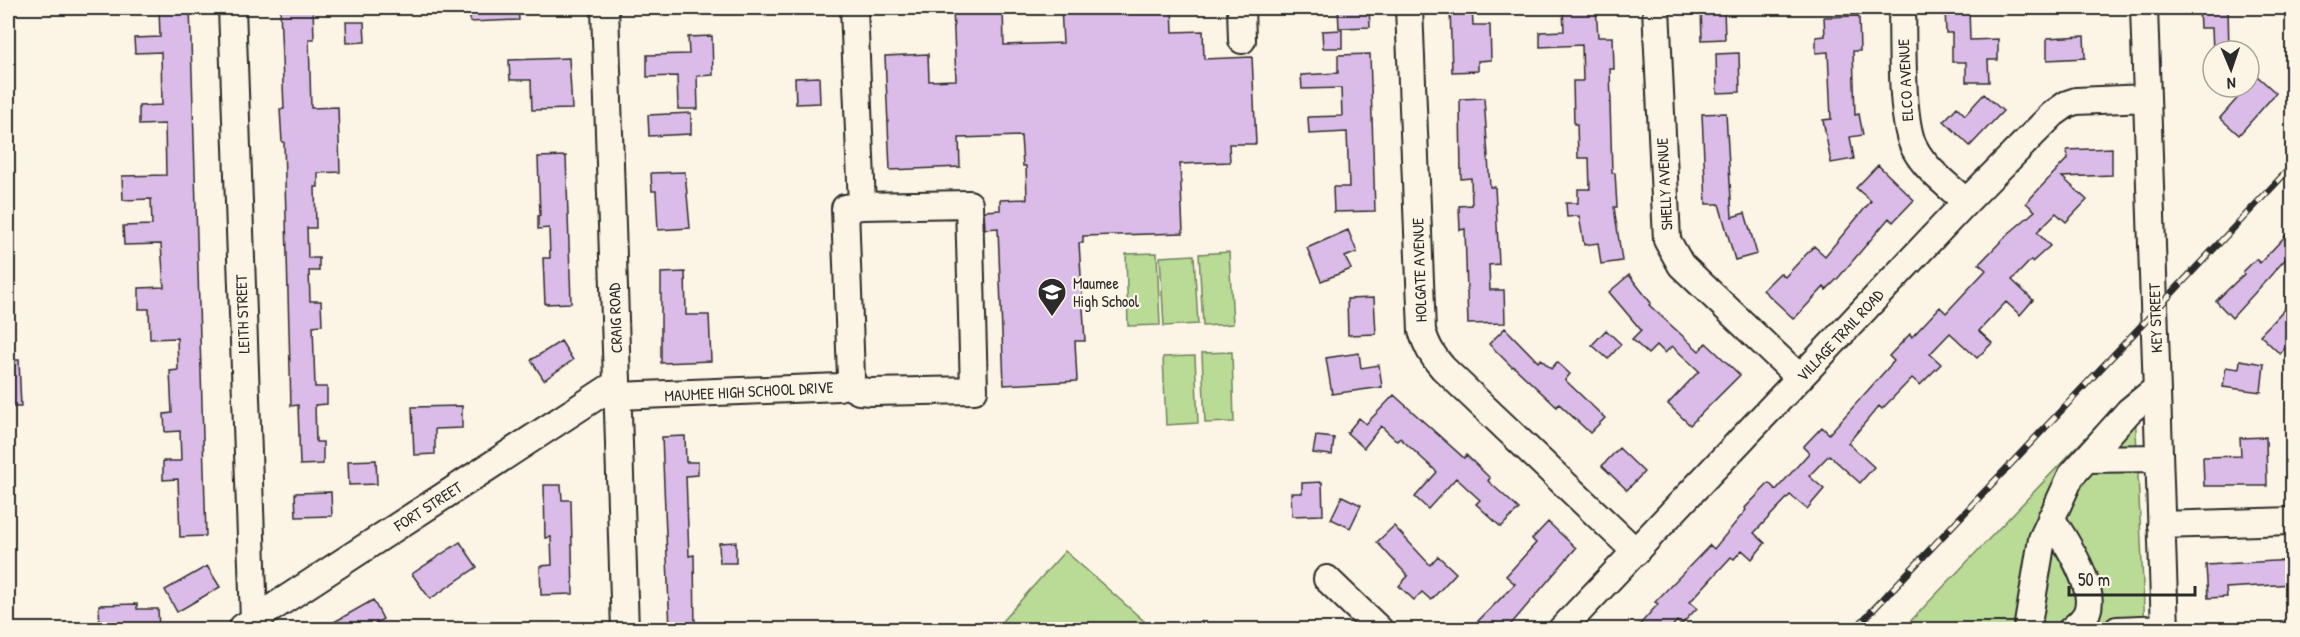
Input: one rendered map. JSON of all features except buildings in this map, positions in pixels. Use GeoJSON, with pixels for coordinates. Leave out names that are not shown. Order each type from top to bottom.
{"type":"FeatureCollection","features":[{"type":"Feature","properties":{"kind":"street","name":"LEITH STREET"},"geometry":{"type":"LineString","coordinates":[[232,8],[247,625]]}},
{"type":"Feature","properties":{"kind":"street","name":"CRAIG ROAD"},"geometry":{"type":"LineString","coordinates":[[605,8],[625,630]]}},
{"type":"Feature","properties":{"kind":"street"},"geometry":{"type":"LineString","coordinates":[[846,384],[859,391],[871,392],[974,390],[969,204],[862,207],[854,8]]}},
{"type":"Feature","properties":{"kind":"street"},"geometry":{"type":"LineString","coordinates":[[1241,8],[1242,40]]}},
{"type":"Feature","properties":{"kind":"street","name":"HOLGATE AVENUE"},"geometry":{"type":"LineString","coordinates":[[1409,8],[1422,331],[1427,346],[1432,356],[1443,368],[1636,552]]}},
{"type":"Feature","properties":{"kind":"street","name":"SHELLY AVENUE"},"geometry":{"type":"LineString","coordinates":[[1656,8],[1667,240],[1681,265],[1800,378]]}},
{"type":"Feature","properties":{"kind":"street","name":"ELCO AVENUE"},"geometry":{"type":"LineString","coordinates":[[1902,8],[1906,118],[1911,141],[1922,160],[1966,202]]}},
{"type":"Feature","properties":{"kind":"street","name":"KEY STREET"},"geometry":{"type":"LineString","coordinates":[[2144,8],[2165,629]]}},
{"type":"Feature","properties":{"kind":"street","name":"VILLAGE TRAIL ROAD"},"geometry":{"type":"LineString","coordinates":[[1561,630],[1966,202],[2053,114],[2067,104],[2076,102],[2147,98]]}},
{"type":"Feature","properties":{"kind":"street","name":"MAUMEE HIGH SCHOOL DRIVE"},"geometry":{"type":"LineString","coordinates":[[617,390],[839,387],[846,384],[851,377],[852,367],[845,208],[862,207]]}},
{"type":"Feature","properties":{"kind":"street"},"geometry":{"type":"LineString","coordinates":[[2027,630],[2042,539],[2071,476],[2129,411],[2156,389]]}},
{"type":"Feature","properties":{"kind":"street","name":"FORT STREET"},"geometry":{"type":"LineString","coordinates":[[247,625],[617,390]]}},
{"type":"Feature","properties":{"kind":"street"},"geometry":{"type":"LineString","coordinates":[[2086,459],[2159,458]]}},
{"type":"Feature","properties":{"kind":"street"},"geometry":{"type":"LineString","coordinates":[[2052,518],[2080,567],[2087,588],[2088,611],[2071,630]]}},
{"type":"Feature","properties":{"kind":"street"},"geometry":{"type":"LineString","coordinates":[[2161,525],[2292,521]]}},
{"type":"Feature","properties":{"kind":"street"},"geometry":{"type":"LineString","coordinates":[[1327,579],[1380,630]]}},
{"type":"Feature","properties":{"kind":"street"},"geometry":{"type":"LineString","coordinates":[[2117,630],[2165,629]]}},
{"type":"Feature","properties":{"kind":"green space"},"geometry":{"type":"Polygon","coordinates":[[[1229,252],[1233,324],[1203,326],[1199,254],[1229,252]]]}},
{"type":"Feature","properties":{"kind":"green space"},"geometry":{"type":"Polygon","coordinates":[[[1157,253],[1160,325],[1128,326],[1126,254],[1157,253]]]}},
{"type":"Feature","properties":{"kind":"green space"},"geometry":{"type":"Polygon","coordinates":[[[1194,255],[1198,324],[1164,326],[1160,257],[1194,255]]]}},
{"type":"Feature","properties":{"kind":"green space"},"geometry":{"type":"Polygon","coordinates":[[[1232,352],[1234,422],[1205,423],[1202,353],[1232,352]]]}},
{"type":"Feature","properties":{"kind":"green space"},"geometry":{"type":"Polygon","coordinates":[[[1195,356],[1198,423],[1166,425],[1163,357],[1195,356]]]}},
{"type":"Feature","properties":{"kind":"green space"},"geometry":{"type":"Polygon","coordinates":[[[2134,387],[2145,629],[1903,629],[2134,387]]]}},
{"type":"Feature","properties":{"kind":"green space"},"geometry":{"type":"Polygon","coordinates":[[[1065,551],[1153,629],[995,629],[1065,551]]]}},
{"type":"Feature","properties":{"kind":"railway"},"geometry":{"type":"LineString","coordinates":[[1854,630],[2292,166]]}},
{"type":"Feature","properties":{"kind":"place","name":"Maumee High School"},"geometry":{"type":"Point","coordinates":[1052,318]}}]}
